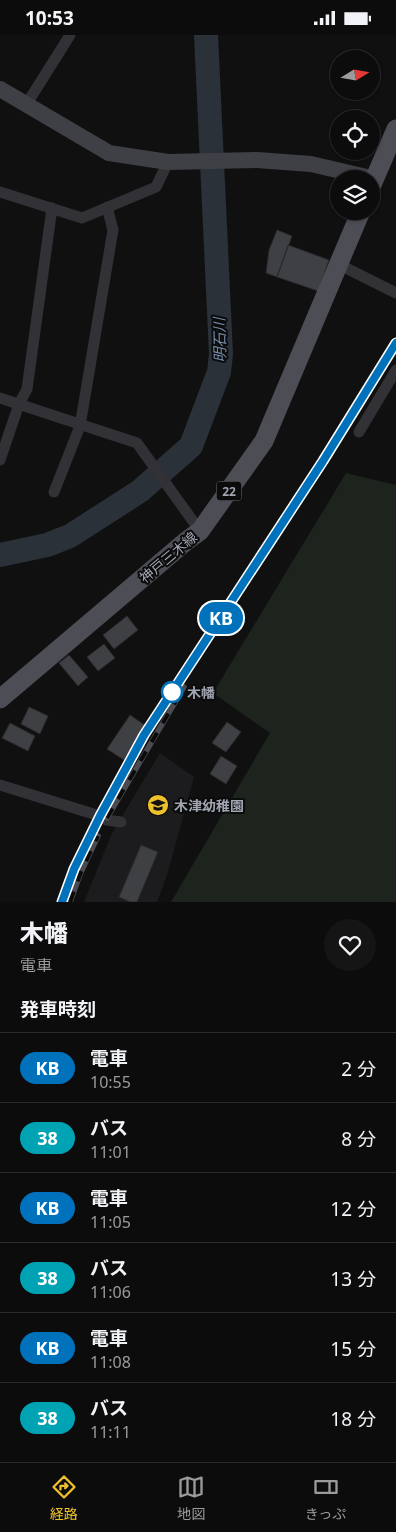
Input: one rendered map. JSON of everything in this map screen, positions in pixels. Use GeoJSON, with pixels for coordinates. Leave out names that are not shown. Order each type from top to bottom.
{"type":"FeatureCollection","features":[{"type":"Feature","properties":{"kind":"main road"},"geometry":{"type":"LineString","coordinates":[[379,170],[396,129]]}},
{"type":"Feature","properties":{"kind":"main road","name":"神戸三木線"},"geometry":{"type":"LineString","coordinates":[[0,699],[200,531],[264,441],[357,220]]}},
{"type":"Feature","properties":{"kind":"street"},"geometry":{"type":"LineString","coordinates":[[26,105],[70,35]]}},
{"type":"Feature","properties":{"kind":"street"},"geometry":{"type":"LineString","coordinates":[[0,89],[109,153],[168,162],[257,160],[311,164],[331,170]]}},
{"type":"Feature","properties":{"kind":"street"},"geometry":{"type":"LineString","coordinates":[[0,192],[82,218],[156,187],[168,162]]}},
{"type":"Feature","properties":{"kind":"street"},"geometry":{"type":"LineString","coordinates":[[54,492],[80,426],[112,230],[107,207]]}},
{"type":"Feature","properties":{"kind":"street"},"geometry":{"type":"LineString","coordinates":[[0,460],[19,405],[27,389],[52,208]]}},
{"type":"Feature","properties":{"kind":"street"},"geometry":{"type":"LineString","coordinates":[[338,264],[396,293]]}},
{"type":"Feature","properties":{"kind":"street"},"geometry":{"type":"LineString","coordinates":[[359,431],[396,370]]}},
{"type":"Feature","properties":{"kind":"street"},"geometry":{"type":"LineString","coordinates":[[0,398],[80,426],[137,443],[200,531]]}},
{"type":"Feature","properties":{"kind":"street"},"geometry":{"type":"LineString","coordinates":[[0,785],[100,816],[106,820],[121,822]]}},
{"type":"Feature","properties":{"kind":"shaded area"},"geometry":{"type":"Polygon","coordinates":[[[346,473],[396,485],[396,902],[171,902],[270,733],[213,693],[346,473]]]}},
{"type":"Feature","properties":{"kind":"shaded area","name":"木津幼稚園"},"geometry":{"type":"Polygon","coordinates":[[[160,753],[194,777],[167,875],[157,902],[84,902],[112,833],[160,753]]]}},
{"type":"Feature","properties":{"kind":"building"},"geometry":{"type":"Polygon","coordinates":[[[277,230],[292,236],[277,277],[266,273],[269,250],[277,230]]]}},
{"type":"Feature","properties":{"kind":"building"},"geometry":{"type":"Polygon","coordinates":[[[288,245],[329,260],[318,291],[277,277],[288,245]]]}},
{"type":"Feature","properties":{"kind":"building"},"geometry":{"type":"Polygon","coordinates":[[[127,616],[138,630],[114,649],[103,635],[127,616]]]}},
{"type":"Feature","properties":{"kind":"building"},"geometry":{"type":"Polygon","coordinates":[[[104,644],[115,658],[98,671],[87,657],[104,644]]]}},
{"type":"Feature","properties":{"kind":"building"},"geometry":{"type":"Polygon","coordinates":[[[69,655],[88,677],[78,686],[59,663],[69,655]]]}},
{"type":"Feature","properties":{"kind":"building"},"geometry":{"type":"Polygon","coordinates":[[[29,707],[48,716],[40,734],[21,724],[29,707]]]}},
{"type":"Feature","properties":{"kind":"building"},"geometry":{"type":"Polygon","coordinates":[[[130,715],[146,726],[124,760],[107,749],[130,715]]]}},
{"type":"Feature","properties":{"kind":"building"},"geometry":{"type":"Polygon","coordinates":[[[227,722],[241,732],[226,752],[212,743],[227,722]]]}},
{"type":"Feature","properties":{"kind":"building"},"geometry":{"type":"Polygon","coordinates":[[[10,723],[35,736],[28,751],[2,738],[10,723]]]}},
{"type":"Feature","properties":{"kind":"building"},"geometry":{"type":"Polygon","coordinates":[[[221,756],[237,766],[226,784],[210,774],[221,756]]]}},
{"type":"Feature","properties":{"kind":"building"},"geometry":{"type":"Polygon","coordinates":[[[141,845],[158,852],[137,902],[130,902],[119,897],[141,845]]]}},
{"type":"Feature","properties":{"kind":"waterway","name":"明石川"},"geometry":{"type":"LineString","coordinates":[[0,555],[47,545],[70,536],[140,491],[191,446],[219,372],[221,354],[206,35]]}},
{"type":"Feature","properties":{"kind":"railway"},"geometry":{"type":"LineString","coordinates":[[62,902],[74,869],[100,816],[144,735],[323,461],[396,343]]}},
{"type":"Feature","properties":{"kind":"railway"},"geometry":{"type":"LineString","coordinates":[[107,818],[184,687]]}},
{"type":"Feature","properties":{"kind":"railway"},"geometry":{"type":"LineString","coordinates":[[70,902],[81,872],[98,836]]}},
{"type":"Feature","properties":{"kind":"train","name":"KB"},"geometry":{"type":"LineString","coordinates":[[62,902],[74,869],[100,816],[144,735],[323,461],[396,343]]}},
{"type":"Feature","properties":{"kind":"place","name":"木幡"},"geometry":{"type":"Point","coordinates":[172,692]}},
{"type":"Feature","properties":{"kind":"place","name":"木津幼稚園"},"geometry":{"type":"Point","coordinates":[158,805]}}]}
